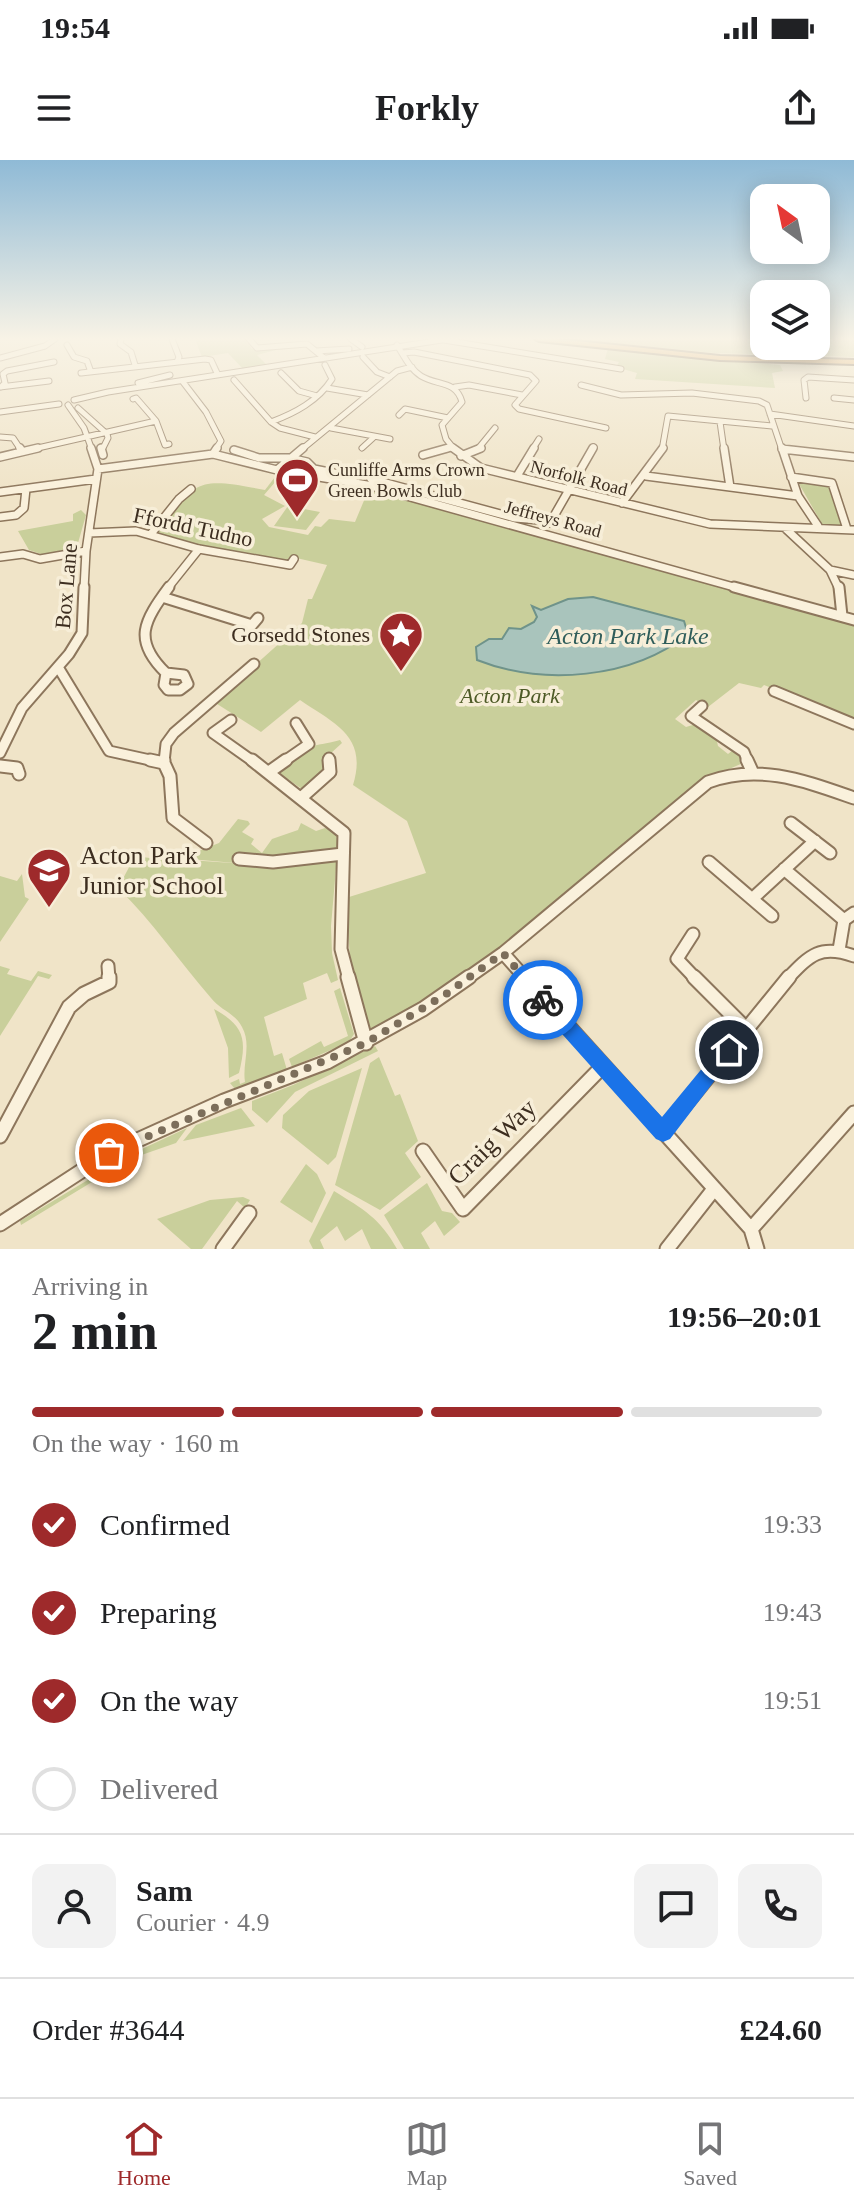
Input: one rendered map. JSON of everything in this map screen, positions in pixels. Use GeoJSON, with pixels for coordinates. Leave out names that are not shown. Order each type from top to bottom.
{"type":"FeatureCollection","features":[{"type":"Feature","properties":{"kind":"street"},"geometry":{"type":"LineString","coordinates":[[0,411],[59,404],[66,399],[105,390]]}},
{"type":"Feature","properties":{"kind":"street"},"geometry":{"type":"LineString","coordinates":[[78,396],[124,390]]}},
{"type":"Feature","properties":{"kind":"street"},"geometry":{"type":"LineString","coordinates":[[189,390],[206,412],[221,441],[213,454]]}},
{"type":"Feature","properties":{"kind":"street"},"geometry":{"type":"LineString","coordinates":[[243,390],[280,428],[315,437]]}},
{"type":"Feature","properties":{"kind":"street"},"geometry":{"type":"LineString","coordinates":[[298,390],[317,396]]}},
{"type":"Feature","properties":{"kind":"street"},"geometry":{"type":"LineString","coordinates":[[271,422],[291,415],[325,390]]}},
{"type":"Feature","properties":{"kind":"street"},"geometry":{"type":"LineString","coordinates":[[338,390],[368,395]]}},
{"type":"Feature","properties":{"kind":"street"},"geometry":{"type":"LineString","coordinates":[[277,470],[374,390]]}},
{"type":"Feature","properties":{"kind":"street"},"geometry":{"type":"LineString","coordinates":[[423,455],[453,447],[442,433],[442,425],[462,402],[456,390]]}},
{"type":"Feature","properties":{"kind":"street"},"geometry":{"type":"LineString","coordinates":[[495,390],[522,395]]}},
{"type":"Feature","properties":{"kind":"street"},"geometry":{"type":"LineString","coordinates":[[527,390],[515,405],[519,409],[606,428]]}},
{"type":"Feature","properties":{"kind":"street"},"geometry":{"type":"LineString","coordinates":[[600,390],[621,395],[692,393],[759,401],[767,405],[798,496],[818,526]]}},
{"type":"Feature","properties":{"kind":"street"},"geometry":{"type":"LineString","coordinates":[[805,390],[806,396],[816,395]]}},
{"type":"Feature","properties":{"kind":"street"},"geometry":{"type":"LineString","coordinates":[[78,396],[98,469]]}},
{"type":"Feature","properties":{"kind":"street"},"geometry":{"type":"LineString","coordinates":[[136,398],[156,421],[165,445]]}},
{"type":"Feature","properties":{"kind":"street"},"geometry":{"type":"LineString","coordinates":[[834,398],[854,400]]}},
{"type":"Feature","properties":{"kind":"street"},"geometry":{"type":"LineString","coordinates":[[0,411],[46,401]]}},
{"type":"Feature","properties":{"kind":"street"},"geometry":{"type":"LineString","coordinates":[[78,408],[88,421],[104,427],[108,433],[101,448],[103,455]]}},
{"type":"Feature","properties":{"kind":"street"},"geometry":{"type":"LineString","coordinates":[[399,415],[406,408],[448,418]]}},
{"type":"Feature","properties":{"kind":"street"},"geometry":{"type":"LineString","coordinates":[[559,419],[566,408]]}},
{"type":"Feature","properties":{"kind":"street"},"geometry":{"type":"LineString","coordinates":[[770,414],[854,426]]}},
{"type":"Feature","properties":{"kind":"street"},"geometry":{"type":"LineString","coordinates":[[622,503],[662,453],[668,416],[772,426]]}},
{"type":"Feature","properties":{"kind":"street"},"geometry":{"type":"LineString","coordinates":[[0,457],[156,421]]}},
{"type":"Feature","properties":{"kind":"street"},"geometry":{"type":"LineString","coordinates":[[720,422],[730,487]]}},
{"type":"Feature","properties":{"kind":"street"},"geometry":{"type":"LineString","coordinates":[[331,428],[390,439]]}},
{"type":"Feature","properties":{"kind":"street"},"geometry":{"type":"LineString","coordinates":[[461,456],[480,449],[492,429]]}},
{"type":"Feature","properties":{"kind":"street"},"geometry":{"type":"LineString","coordinates":[[0,437],[13,438],[22,451]]}},
{"type":"Feature","properties":{"kind":"street"},"geometry":{"type":"LineString","coordinates":[[362,448],[373,438]]}},
{"type":"Feature","properties":{"kind":"street"},"geometry":{"type":"LineString","coordinates":[[517,476],[539,439]]}},
{"type":"Feature","properties":{"kind":"street","name":"Norfolk Road"},"geometry":{"type":"LineString","coordinates":[[453,447],[481,468],[710,524],[786,529],[818,526],[851,530]]}},
{"type":"Feature","properties":{"kind":"street"},"geometry":{"type":"LineString","coordinates":[[544,532],[595,447]]}},
{"type":"Feature","properties":{"kind":"street"},"geometry":{"type":"LineString","coordinates":[[782,449],[854,457]]}},
{"type":"Feature","properties":{"kind":"street"},"geometry":{"type":"LineString","coordinates":[[234,450],[259,458],[290,458],[307,462],[314,469],[354,477]]}},
{"type":"Feature","properties":{"kind":"street","name":"Jeffreys Road"},"geometry":{"type":"LineString","coordinates":[[98,469],[213,454],[277,470],[381,488],[854,620]]}},
{"type":"Feature","properties":{"kind":"street","name":"Box Lane"},"geometry":{"type":"LineString","coordinates":[[1,750],[22,708],[78,642],[82,633],[86,551],[98,469]]}},
{"type":"Feature","properties":{"kind":"street"},"geometry":{"type":"LineString","coordinates":[[646,476],[798,496]]}},
{"type":"Feature","properties":{"kind":"street"},"geometry":{"type":"LineString","coordinates":[[791,477],[832,483],[851,530]]}},
{"type":"Feature","properties":{"kind":"street"},"geometry":{"type":"LineString","coordinates":[[0,492],[96,479]]}},
{"type":"Feature","properties":{"kind":"street","name":"Jeffreys Road"},"geometry":{"type":"LineString","coordinates":[[371,479],[515,518],[552,521]]}},
{"type":"Feature","properties":{"kind":"street"},"geometry":{"type":"LineString","coordinates":[[0,517],[16,515],[24,508],[26,489]]}},
{"type":"Feature","properties":{"kind":"street"},"geometry":{"type":"LineString","coordinates":[[151,534],[183,491]]}},
{"type":"Feature","properties":{"kind":"street"},"geometry":{"type":"LineString","coordinates":[[786,529],[830,570],[839,584],[842,616]]}},
{"type":"Feature","properties":{"kind":"street","name":"Ffordd Tudno"},"geometry":{"type":"LineString","coordinates":[[89,533],[116,530],[151,534],[199,549],[291,565]]}},
{"type":"Feature","properties":{"kind":"street"},"geometry":{"type":"LineString","coordinates":[[165,677],[177,674],[188,679],[183,688],[166,689],[165,677],[146,651],[144,633],[162,597],[199,549]]}},
{"type":"Feature","properties":{"kind":"street"},"geometry":{"type":"LineString","coordinates":[[0,557],[23,554],[40,559],[86,551]]}},
{"type":"Feature","properties":{"kind":"street"},"geometry":{"type":"LineString","coordinates":[[830,570],[854,575]]}},
{"type":"Feature","properties":{"kind":"street"},"geometry":{"type":"LineString","coordinates":[[162,597],[253,625]]}},
{"type":"Feature","properties":{"kind":"street"},"geometry":{"type":"LineString","coordinates":[[206,843],[173,818],[170,776],[164,763],[166,744],[174,733],[254,664]]}},
{"type":"Feature","properties":{"kind":"street"},"geometry":{"type":"LineString","coordinates":[[58,667],[109,751],[164,763]]}},
{"type":"Feature","properties":{"kind":"street"},"geometry":{"type":"LineString","coordinates":[[774,691],[854,724]]}},
{"type":"Feature","properties":{"kind":"street"},"geometry":{"type":"LineString","coordinates":[[702,706],[691,716],[744,752],[752,771]]}},
{"type":"Feature","properties":{"kind":"street"},"geometry":{"type":"LineString","coordinates":[[231,720],[213,733],[302,797],[342,831],[341,949],[366,1043]]}},
{"type":"Feature","properties":{"kind":"street"},"geometry":{"type":"LineString","coordinates":[[269,772],[309,744],[296,723]]}},
{"type":"Feature","properties":{"kind":"street"},"geometry":{"type":"LineString","coordinates":[[302,797],[330,772],[329,758]]}},
{"type":"Feature","properties":{"kind":"street"},"geometry":{"type":"LineString","coordinates":[[0,766],[17,768],[19,774]]}},
{"type":"Feature","properties":{"kind":"street"},"geometry":{"type":"LineString","coordinates":[[0,1224],[109,1153],[366,1043],[446,994],[503,953],[695,790],[722,775],[752,771],[792,778],[854,797]]}},
{"type":"Feature","properties":{"kind":"street"},"geometry":{"type":"LineString","coordinates":[[791,823],[830,853]]}},
{"type":"Feature","properties":{"kind":"street"},"geometry":{"type":"LineString","coordinates":[[752,899],[815,841]]}},
{"type":"Feature","properties":{"kind":"street"},"geometry":{"type":"LineString","coordinates":[[239,859],[273,862],[343,854]]}},
{"type":"Feature","properties":{"kind":"street"},"geometry":{"type":"LineString","coordinates":[[709,862],[772,916]]}},
{"type":"Feature","properties":{"kind":"street"},"geometry":{"type":"LineString","coordinates":[[784,869],[849,917],[839,950]]}},
{"type":"Feature","properties":{"kind":"street"},"geometry":{"type":"LineString","coordinates":[[693,934],[677,959],[746,1029]]}},
{"type":"Feature","properties":{"kind":"street"},"geometry":{"type":"LineString","coordinates":[[663,1132],[788,977],[817,952],[839,950],[854,956]]}},
{"type":"Feature","properties":{"kind":"street"},"geometry":{"type":"LineString","coordinates":[[503,953],[751,1229],[757,1249]]}},
{"type":"Feature","properties":{"kind":"street"},"geometry":{"type":"LineString","coordinates":[[0,1136],[69,1007],[84,994],[109,982],[108,966]]}},
{"type":"Feature","properties":{"kind":"street","name":"Craig Way"},"geometry":{"type":"LineString","coordinates":[[423,1151],[463,1209],[603,1066]]}},
{"type":"Feature","properties":{"kind":"street"},"geometry":{"type":"LineString","coordinates":[[751,1229],[854,1113]]}},
{"type":"Feature","properties":{"kind":"street"},"geometry":{"type":"LineString","coordinates":[[667,1249],[714,1189]]}},
{"type":"Feature","properties":{"kind":"street"},"geometry":{"type":"LineString","coordinates":[[223,1249],[249,1213]]}},
{"type":"Feature","properties":{"kind":"green space","name":"Acton Park"},"geometry":{"type":"Polygon","coordinates":[[[278,473],[282,474],[264,495],[285,506],[262,519],[269,527],[308,535],[315,526],[321,527],[329,519],[355,522],[368,491],[374,489],[854,625],[854,721],[764,685],[761,688],[739,683],[708,707],[696,700],[675,719],[686,727],[696,724],[716,737],[718,746],[728,754],[733,750],[743,758],[743,763],[697,783],[491,957],[380,1029],[370,1028],[354,982],[349,947],[349,897],[426,873],[407,821],[353,785],[356,754],[352,743],[336,725],[300,700],[261,732],[214,702],[302,623],[308,599],[312,599],[327,565],[292,557],[288,562],[201,547],[158,533],[181,501],[201,486],[226,484],[265,490],[278,473]]]}},
{"type":"Feature","properties":{"kind":"green space"},"geometry":{"type":"Polygon","coordinates":[[[798,482],[831,486],[843,524],[836,527],[822,524],[798,482]]]}},
{"type":"Feature","properties":{"kind":"green space","name":"Cunliffe Arms Crown Green Bowls Club"},"geometry":{"type":"Polygon","coordinates":[[[288,506],[320,512],[306,530],[274,526],[288,506]]]}},
{"type":"Feature","properties":{"kind":"green space"},"geometry":{"type":"Polygon","coordinates":[[[81,510],[86,515],[76,550],[44,555],[29,550],[18,531],[73,521],[73,514],[81,510]]]}},
{"type":"Feature","properties":{"kind":"green space"},"geometry":{"type":"Polygon","coordinates":[[[340,740],[342,743],[330,754],[328,768],[305,791],[280,774],[279,771],[300,757],[298,754],[304,750],[340,740]]]}},
{"type":"Feature","properties":{"kind":"green space"},"geometry":{"type":"Polygon","coordinates":[[[238,819],[248,821],[250,824],[242,832],[254,839],[251,844],[262,853],[272,839],[298,830],[301,823],[316,831],[325,828],[336,832],[338,845],[331,926],[332,953],[338,980],[331,983],[327,973],[303,983],[307,999],[264,1017],[274,1056],[282,1053],[287,1070],[235,1089],[230,1083],[239,1079],[240,1084],[245,1082],[247,1048],[242,1027],[215,1002],[118,888],[135,856],[187,863],[189,860],[246,864],[190,859],[196,852],[219,843],[238,819]]]}},
{"type":"Feature","properties":{"kind":"green space"},"geometry":{"type":"Polygon","coordinates":[[[22,874],[25,897],[29,899],[0,942],[0,876],[17,881],[22,874]]]}},
{"type":"Feature","properties":{"kind":"green space"},"geometry":{"type":"Polygon","coordinates":[[[0,966],[10,969],[7,974],[31,981],[38,971],[52,975],[49,979],[38,976],[0,1036],[0,966]]]}},
{"type":"Feature","properties":{"kind":"green space"},"geometry":{"type":"Polygon","coordinates":[[[340,988],[354,1034],[349,1042],[292,1067],[289,1059],[321,1041],[324,1047],[348,1036],[334,991],[340,988]]]}},
{"type":"Feature","properties":{"kind":"green space"},"geometry":{"type":"Polygon","coordinates":[[[214,1009],[238,1028],[243,1043],[239,1073],[229,1078],[228,1048],[214,1009]]]}},
{"type":"Feature","properties":{"kind":"green space"},"geometry":{"type":"Polygon","coordinates":[[[375,1046],[378,1051],[295,1092],[267,1123],[252,1110],[252,1101],[375,1046]]]}},
{"type":"Feature","properties":{"kind":"green space"},"geometry":{"type":"Polygon","coordinates":[[[379,1057],[395,1096],[400,1094],[418,1141],[405,1153],[421,1177],[380,1210],[335,1185],[370,1063],[379,1057]]]}},
{"type":"Feature","properties":{"kind":"green space"},"geometry":{"type":"Polygon","coordinates":[[[362,1068],[336,1157],[328,1165],[282,1128],[283,1115],[309,1091],[362,1068]]]}},
{"type":"Feature","properties":{"kind":"green space"},"geometry":{"type":"Polygon","coordinates":[[[241,1108],[255,1126],[183,1141],[196,1125],[241,1108]]]}},
{"type":"Feature","properties":{"kind":"green space"},"geometry":{"type":"Polygon","coordinates":[[[187,1128],[176,1143],[130,1159],[21,1225],[20,1221],[129,1155],[187,1128]]]}},
{"type":"Feature","properties":{"kind":"green space"},"geometry":{"type":"Polygon","coordinates":[[[306,1164],[317,1174],[326,1193],[312,1223],[280,1202],[306,1164]]]}},
{"type":"Feature","properties":{"kind":"green space"},"geometry":{"type":"Polygon","coordinates":[[[427,1183],[442,1211],[452,1213],[460,1222],[444,1236],[435,1221],[421,1233],[430,1249],[404,1249],[384,1215],[427,1183]]]}},
{"type":"Feature","properties":{"kind":"green space"},"geometry":{"type":"Polygon","coordinates":[[[334,1191],[377,1222],[397,1249],[371,1249],[362,1229],[345,1241],[337,1226],[320,1240],[324,1249],[313,1249],[309,1241],[334,1191]]]}},
{"type":"Feature","properties":{"kind":"green space"},"geometry":{"type":"Polygon","coordinates":[[[243,1197],[250,1200],[245,1208],[237,1201],[202,1249],[191,1249],[157,1219],[210,1200],[243,1197]]]}},
{"type":"Feature","properties":{"kind":"water","name":"Acton Park Lake"},"geometry":{"type":"Polygon","coordinates":[[[593,597],[684,621],[688,634],[641,661],[586,674],[530,673],[477,660],[476,647],[489,639],[502,639],[509,628],[521,629],[534,622],[537,617],[532,606],[541,610],[568,599],[593,597]]]}},
{"type":"Feature","properties":{"kind":"way so far"},"geometry":{"type":"LineString","coordinates":[[109,1153],[224,1101],[327,1062],[366,1043],[446,994],[503,953],[543,1000]]}},
{"type":"Feature","properties":{"kind":"place","name":"Cunliffe Arms Crown Green Bowls Club"},"geometry":{"type":"Point","coordinates":[297,519]}},
{"type":"Feature","properties":{"kind":"place","name":"Gorsedd Stones"},"geometry":{"type":"Point","coordinates":[401,673]}},
{"type":"Feature","properties":{"kind":"place","name":"Acton Park Junior School"},"geometry":{"type":"Point","coordinates":[49,909]}},
{"type":"Feature","properties":{"kind":"route"},"geometry":{"type":"LineString","coordinates":[[543,1000],[663,1132],[729,1050]]}}]}
